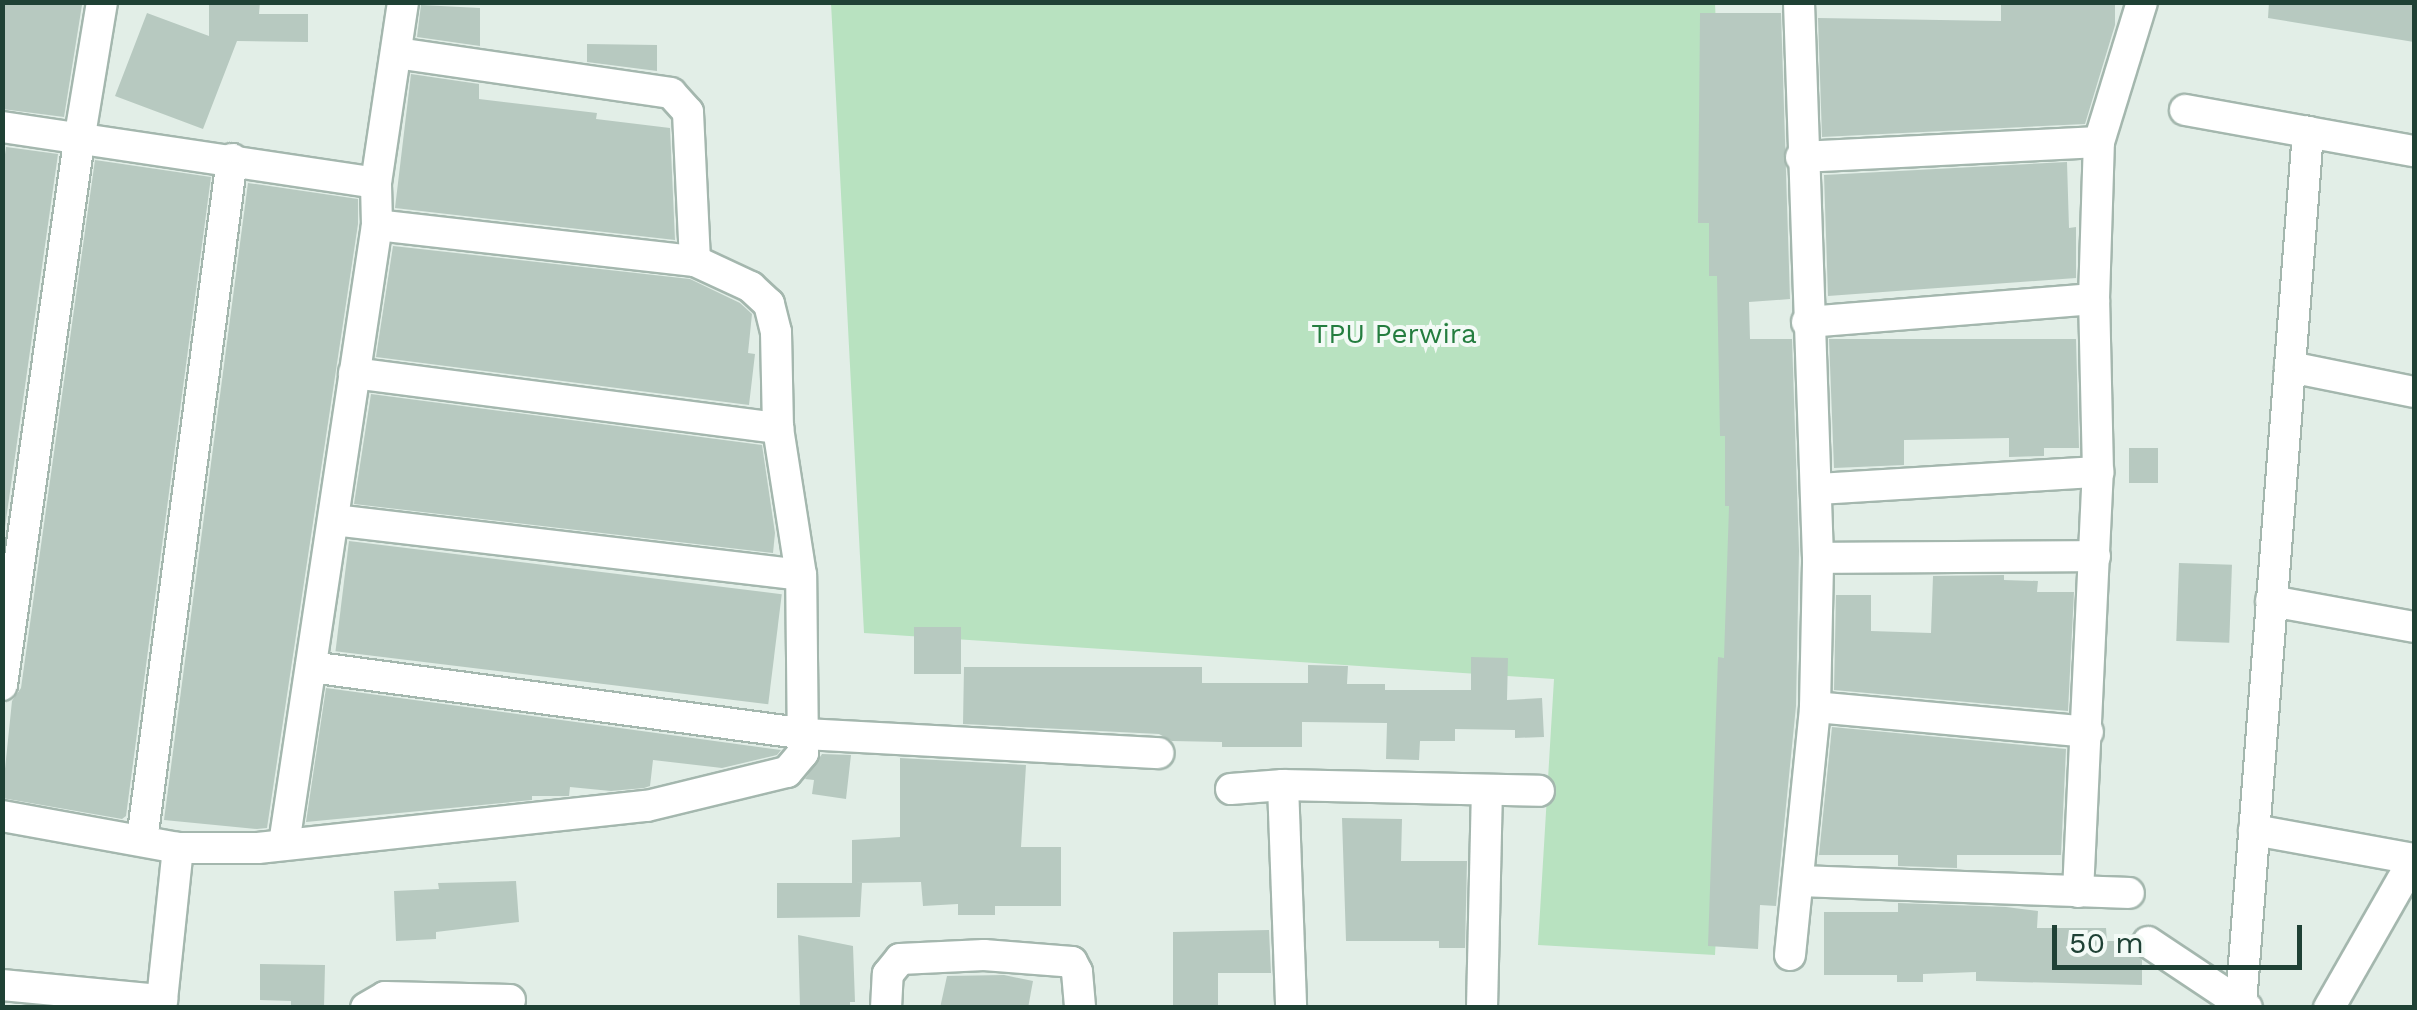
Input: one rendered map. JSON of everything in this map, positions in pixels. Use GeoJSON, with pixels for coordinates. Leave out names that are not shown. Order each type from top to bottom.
{"type":"FeatureCollection","features":[{"type":"Feature","properties":{"kind":"street"},"geometry":{"type":"LineString","coordinates":[[2,685],[78,141],[102,2]]}},
{"type":"Feature","properties":{"kind":"street"},"geometry":{"type":"LineString","coordinates":[[284,844],[377,225],[376,183],[403,2]]}},
{"type":"Feature","properties":{"kind":"street"},"geometry":{"type":"LineString","coordinates":[[1790,955],[1814,707],[1818,558],[1801,157],[1799,2]]}},
{"type":"Feature","properties":{"kind":"street"},"geometry":{"type":"LineString","coordinates":[[2078,892],[2098,472],[2094,299],[2099,142],[2142,2]]}},
{"type":"Feature","properties":{"kind":"street"},"geometry":{"type":"LineString","coordinates":[[397,52],[671,93],[688,112],[692,132],[695,261]]}},
{"type":"Feature","properties":{"kind":"street"},"geometry":{"type":"LineString","coordinates":[[2186,110],[2414,151]]}},
{"type":"Feature","properties":{"kind":"street"},"geometry":{"type":"LineString","coordinates":[[2,127],[376,183]]}},
{"type":"Feature","properties":{"kind":"street"},"geometry":{"type":"LineString","coordinates":[[2244,1005],[2308,132]]}},
{"type":"Feature","properties":{"kind":"street"},"geometry":{"type":"LineString","coordinates":[[1801,157],[2099,142]]}},
{"type":"Feature","properties":{"kind":"street"},"geometry":{"type":"LineString","coordinates":[[142,840],[232,159]]}},
{"type":"Feature","properties":{"kind":"street"},"geometry":{"type":"LineString","coordinates":[[2,816],[178,848],[284,844],[647,806],[786,772],[803,753],[806,734],[802,575],[778,428],[776,332],[770,304],[751,288],[695,261],[377,225]]}},
{"type":"Feature","properties":{"kind":"street"},"geometry":{"type":"LineString","coordinates":[[1808,322],[2094,299]]}},
{"type":"Feature","properties":{"kind":"street"},"geometry":{"type":"LineString","coordinates":[[2290,367],[2414,392]]}},
{"type":"Feature","properties":{"kind":"street"},"geometry":{"type":"LineString","coordinates":[[354,374],[778,428]]}},
{"type":"Feature","properties":{"kind":"street"},"geometry":{"type":"LineString","coordinates":[[1817,489],[2098,472]]}},
{"type":"Feature","properties":{"kind":"street"},"geometry":{"type":"LineString","coordinates":[[334,520],[802,575]]}},
{"type":"Feature","properties":{"kind":"street"},"geometry":{"type":"LineString","coordinates":[[1818,558],[2095,556]]}},
{"type":"Feature","properties":{"kind":"street"},"geometry":{"type":"LineString","coordinates":[[2272,600],[2414,626]]}},
{"type":"Feature","properties":{"kind":"street"},"geometry":{"type":"LineString","coordinates":[[312,667],[806,734],[1158,753]]}},
{"type":"Feature","properties":{"kind":"street"},"geometry":{"type":"LineString","coordinates":[[1814,707],[2088,732]]}},
{"type":"Feature","properties":{"kind":"street"},"geometry":{"type":"LineString","coordinates":[[1231,789],[1283,785],[1487,793],[1539,791]]}},
{"type":"Feature","properties":{"kind":"street"},"geometry":{"type":"LineString","coordinates":[[1283,785],[1290,1008]]}},
{"type":"Feature","properties":{"kind":"street"},"geometry":{"type":"LineString","coordinates":[[1482,1008],[1487,793]]}},
{"type":"Feature","properties":{"kind":"street"},"geometry":{"type":"LineString","coordinates":[[2254,830],[2414,859],[2329,1008]]}},
{"type":"Feature","properties":{"kind":"street"},"geometry":{"type":"LineString","coordinates":[[2,985],[161,1004],[178,848]]}},
{"type":"Feature","properties":{"kind":"street"},"geometry":{"type":"LineString","coordinates":[[1800,881],[2128,893]]}},
{"type":"Feature","properties":{"kind":"street"},"geometry":{"type":"LineString","coordinates":[[2148,942],[2244,1005]]}},
{"type":"Feature","properties":{"kind":"street"},"geometry":{"type":"LineString","coordinates":[[886,1008],[888,974],[900,959],[984,954],[1072,962],[1077,972],[1080,1008]]}},
{"type":"Feature","properties":{"kind":"street"},"geometry":{"type":"LineString","coordinates":[[366,1008],[385,997],[510,1000]]}},
{"type":"Feature","properties":{"kind":"green space","name":"TPU Perwira"},"geometry":{"type":"Polygon","coordinates":[[[831,3],[1715,3],[1732,410],[1728,703],[1715,955],[1538,945],[1554,679],[864,633],[831,3]]]}},
{"type":"Feature","properties":{"kind":"building"},"geometry":{"type":"Polygon","coordinates":[[[2,2],[82,5],[64,117],[2,109],[2,2]]]}},
{"type":"Feature","properties":{"kind":"building"},"geometry":{"type":"Polygon","coordinates":[[[209,2],[260,2],[259,14],[308,14],[308,42],[237,41],[203,129],[115,96],[147,13],[209,36],[209,2]]]}},
{"type":"Feature","properties":{"kind":"building"},"geometry":{"type":"Polygon","coordinates":[[[2001,2],[2115,2],[2115,25],[2085,124],[1822,137],[1818,18],[2001,21],[2001,2]]]}},
{"type":"Feature","properties":{"kind":"building"},"geometry":{"type":"Polygon","coordinates":[[[2269,2],[2414,2],[2414,42],[2268,18],[2269,2]]]}},
{"type":"Feature","properties":{"kind":"building"},"geometry":{"type":"Polygon","coordinates":[[[421,5],[480,8],[480,46],[417,37],[421,5]]]}},
{"type":"Feature","properties":{"kind":"building"},"geometry":{"type":"Polygon","coordinates":[[[1700,13],[1781,13],[1790,299],[1749,302],[1750,339],[1792,339],[1799,551],[1796,706],[1776,906],[1760,905],[1758,949],[1708,946],[1718,657],[1724,658],[1729,506],[1725,506],[1725,436],[1720,436],[1717,276],[1709,276],[1709,223],[1698,223],[1700,13]]]}},
{"type":"Feature","properties":{"kind":"building"},"geometry":{"type":"Polygon","coordinates":[[[587,44],[657,45],[657,71],[587,62],[587,44]]]}},
{"type":"Feature","properties":{"kind":"building"},"geometry":{"type":"Polygon","coordinates":[[[411,74],[479,84],[479,99],[597,113],[596,119],[670,128],[675,240],[395,208],[411,74]]]}},
{"type":"Feature","properties":{"kind":"building"},"geometry":{"type":"Polygon","coordinates":[[[6,147],[58,154],[2,548],[2,177],[6,147]]]}},
{"type":"Feature","properties":{"kind":"building"},"geometry":{"type":"Polygon","coordinates":[[[95,160],[211,177],[126,816],[122,819],[2,798],[12,701],[21,688],[95,160]]]}},
{"type":"Feature","properties":{"kind":"building"},"geometry":{"type":"Polygon","coordinates":[[[2067,162],[2069,228],[2076,227],[2076,278],[1828,296],[1824,175],[2067,162]]]}},
{"type":"Feature","properties":{"kind":"building"},"geometry":{"type":"Polygon","coordinates":[[[248,183],[358,199],[358,224],[267,828],[257,829],[164,820],[248,183]]]}},
{"type":"Feature","properties":{"kind":"building"},"geometry":{"type":"Polygon","coordinates":[[[393,246],[690,279],[740,303],[752,314],[748,353],[755,354],[749,405],[376,357],[393,246]]]}},
{"type":"Feature","properties":{"kind":"building"},"geometry":{"type":"Polygon","coordinates":[[[1829,339],[2076,339],[2079,448],[2044,448],[2044,456],[2009,457],[2009,438],[1904,440],[1904,465],[1834,468],[1829,339]]]}},
{"type":"Feature","properties":{"kind":"building"},"geometry":{"type":"Polygon","coordinates":[[[371,394],[762,445],[775,533],[773,553],[354,504],[371,394]]]}},
{"type":"Feature","properties":{"kind":"building"},"geometry":{"type":"Polygon","coordinates":[[[2129,448],[2158,448],[2158,483],[2129,483],[2129,448]]]}},
{"type":"Feature","properties":{"kind":"building"},"geometry":{"type":"Polygon","coordinates":[[[349,541],[782,594],[768,704],[335,651],[349,541]]]}},
{"type":"Feature","properties":{"kind":"building"},"geometry":{"type":"Polygon","coordinates":[[[2179,563],[2232,565],[2229,643],[2176,641],[2179,563]]]}},
{"type":"Feature","properties":{"kind":"building"},"geometry":{"type":"Polygon","coordinates":[[[2004,575],[2004,580],[2038,581],[2037,592],[2074,592],[2068,711],[1834,690],[1836,595],[1871,595],[1871,631],[1931,633],[1933,576],[2004,575]]]}},
{"type":"Feature","properties":{"kind":"building"},"geometry":{"type":"Polygon","coordinates":[[[914,627],[961,627],[961,674],[914,674],[914,627]]]}},
{"type":"Feature","properties":{"kind":"building"},"geometry":{"type":"Polygon","coordinates":[[[1471,657],[1508,658],[1507,700],[1542,698],[1544,737],[1515,738],[1515,730],[1455,729],[1455,741],[1420,741],[1419,760],[1386,759],[1387,723],[1302,722],[1302,747],[1222,747],[1222,742],[1172,741],[1159,734],[963,724],[964,667],[1202,667],[1202,683],[1308,683],[1308,665],[1348,666],[1347,684],[1385,684],[1385,690],[1471,690],[1471,657]]]}},
{"type":"Feature","properties":{"kind":"building"},"geometry":{"type":"Polygon","coordinates":[[[326,688],[781,750],[777,755],[722,768],[653,760],[650,786],[644,788],[611,791],[570,787],[569,796],[532,796],[532,800],[306,822],[326,688]]]}},
{"type":"Feature","properties":{"kind":"building"},"geometry":{"type":"Polygon","coordinates":[[[1832,727],[2066,749],[2061,855],[1957,855],[1957,868],[1898,866],[1898,855],[1819,855],[1832,727]]]}},
{"type":"Feature","properties":{"kind":"building"},"geometry":{"type":"Polygon","coordinates":[[[822,754],[851,755],[846,799],[812,794],[814,780],[805,779],[822,754]]]}},
{"type":"Feature","properties":{"kind":"building"},"geometry":{"type":"Polygon","coordinates":[[[900,758],[1026,765],[1021,847],[1061,847],[1061,906],[995,906],[995,915],[958,915],[958,904],[923,906],[921,882],[855,883],[862,883],[860,917],[777,918],[777,883],[852,883],[852,840],[900,837],[900,758]]]}},
{"type":"Feature","properties":{"kind":"building"},"geometry":{"type":"Polygon","coordinates":[[[1342,818],[1402,819],[1401,861],[1467,861],[1465,948],[1439,948],[1439,941],[1346,941],[1342,818]]]}},
{"type":"Feature","properties":{"kind":"building"},"geometry":{"type":"Polygon","coordinates":[[[516,881],[519,922],[436,932],[436,939],[396,941],[394,891],[439,889],[438,883],[516,881]]]}},
{"type":"Feature","properties":{"kind":"building"},"geometry":{"type":"Polygon","coordinates":[[[1898,903],[2006,907],[2038,911],[2037,928],[2106,928],[2107,941],[2129,941],[2142,960],[2142,985],[1976,981],[1976,972],[1923,974],[1923,982],[1897,982],[1897,975],[1824,975],[1824,912],[1898,912],[1898,903]]]}},
{"type":"Feature","properties":{"kind":"building"},"geometry":{"type":"Polygon","coordinates":[[[1269,930],[1271,973],[1218,973],[1218,1008],[1173,1008],[1173,932],[1269,930]]]}},
{"type":"Feature","properties":{"kind":"building"},"geometry":{"type":"Polygon","coordinates":[[[798,935],[853,946],[855,1002],[850,1002],[850,1008],[800,1008],[798,935]]]}},
{"type":"Feature","properties":{"kind":"building"},"geometry":{"type":"Polygon","coordinates":[[[260,964],[325,965],[324,1008],[291,1008],[291,1001],[260,1000],[260,964]]]}},
{"type":"Feature","properties":{"kind":"building"},"geometry":{"type":"Polygon","coordinates":[[[1004,975],[1033,981],[1028,1008],[940,1008],[947,976],[1004,975]]]}}]}
